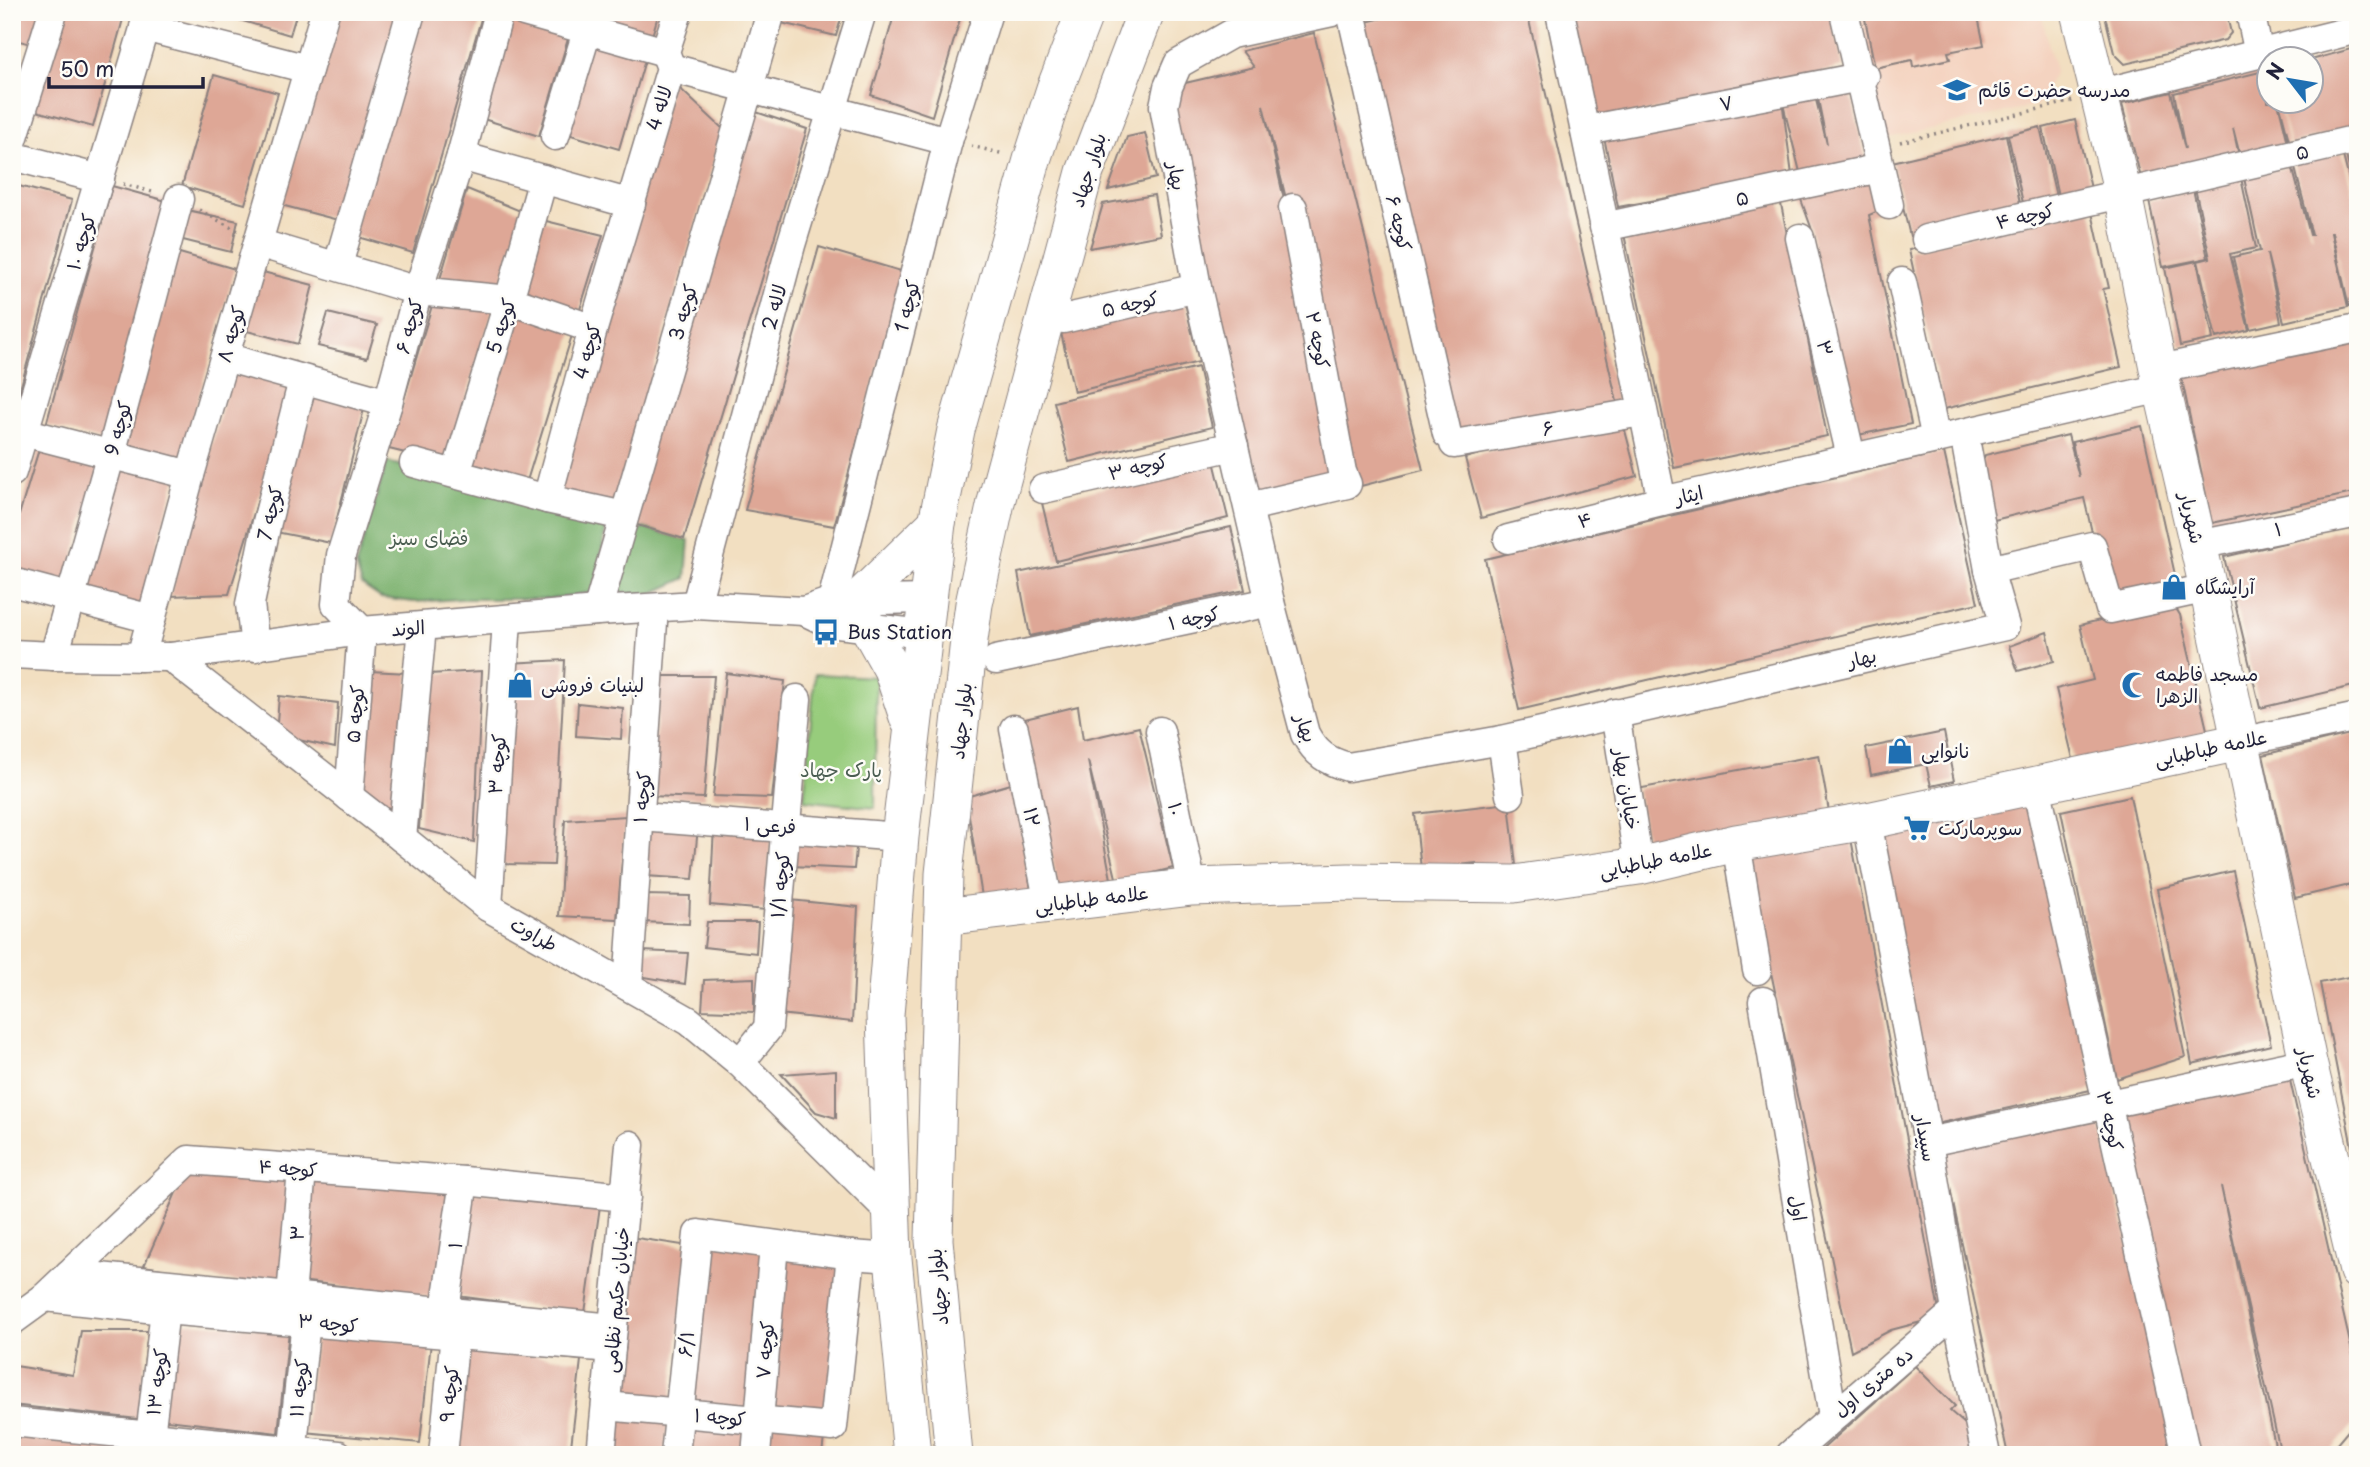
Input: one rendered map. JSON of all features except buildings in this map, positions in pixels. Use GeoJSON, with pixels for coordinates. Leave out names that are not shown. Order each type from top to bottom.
{"type":"FeatureCollection","features":[{"type":"Feature","properties":{"kind":"main road"},"geometry":{"type":"LineString","coordinates":[[912,1455],[894,1258],[885,1016],[912,730],[937,523],[956,430],[1032,160],[1055,89],[1085,12]]}},
{"type":"Feature","properties":{"kind":"main road","name":"بلوار جهاد"},"geometry":{"type":"LineString","coordinates":[[954,1455],[934,1240],[944,874],[982,650],[974,604],[996,502],[1085,172],[1146,12]]}},
{"type":"Feature","properties":{"kind":"main road","name":"شهریار"},"geometry":{"type":"LineString","coordinates":[[2079,12],[2123,194],[2308,1062],[2358,1270]]}},
{"type":"Feature","properties":{"kind":"main road"},"geometry":{"type":"LineString","coordinates":[[912,730],[892,669],[853,610],[937,523]]}},
{"type":"Feature","properties":{"kind":"main road"},"geometry":{"type":"LineString","coordinates":[[926,617],[974,604]]}},
{"type":"Feature","properties":{"kind":"main road"},"geometry":{"type":"LineString","coordinates":[[926,617],[982,650]]}},
{"type":"Feature","properties":{"kind":"main road","name":"علامه طباطبایی"},"geometry":{"type":"LineString","coordinates":[[943,917],[1192,887],[1349,882],[1514,884],[1639,866],[1737,843],[1867,821],[2239,742]]}},
{"type":"Feature","properties":{"kind":"street"},"geometry":{"type":"LineString","coordinates":[[12,143],[53,12]]}},
{"type":"Feature","properties":{"kind":"street","name":"کوچه ۸"},"geometry":{"type":"LineString","coordinates":[[141,657],[190,475],[325,12]]}},
{"type":"Feature","properties":{"kind":"street"},"geometry":{"type":"LineString","coordinates":[[338,265],[411,12]]}},
{"type":"Feature","properties":{"kind":"street","name":"کوچه ۶"},"geometry":{"type":"LineString","coordinates":[[362,631],[336,604],[341,555],[388,403],[418,291],[461,156],[499,12]]}},
{"type":"Feature","properties":{"kind":"street"},"geometry":{"type":"LineString","coordinates":[[524,12],[590,21],[668,60],[748,90],[948,141]]}},
{"type":"Feature","properties":{"kind":"street","name":"لاله 4"},"geometry":{"type":"LineString","coordinates":[[631,204],[678,12]]}},
{"type":"Feature","properties":{"kind":"street","name":"کوچه 3"},"geometry":{"type":"LineString","coordinates":[[597,611],[771,12]]}},
{"type":"Feature","properties":{"kind":"street","name":"لاله 2"},"geometry":{"type":"LineString","coordinates":[[696,605],[791,245],[862,12]]}},
{"type":"Feature","properties":{"kind":"street","name":"کوچه 1"},"geometry":{"type":"LineString","coordinates":[[853,610],[948,141],[988,12]]}},
{"type":"Feature","properties":{"kind":"street","name":"بهار"},"geometry":{"type":"LineString","coordinates":[[1332,12],[1231,34],[1178,64],[1168,87],[1164,106],[1197,288],[1270,602],[1305,734],[1314,750],[1334,763],[1348,767],[1502,740],[2005,626],[1989,570],[1964,433]]}},
{"type":"Feature","properties":{"kind":"street","name":"کوچه ۶"},"geometry":{"type":"LineString","coordinates":[[1351,12],[1451,439]]}},
{"type":"Feature","properties":{"kind":"street","name":"ایثار"},"geometry":{"type":"LineString","coordinates":[[1560,12],[1662,501],[1964,433],[2161,379]]}},
{"type":"Feature","properties":{"kind":"street"},"geometry":{"type":"LineString","coordinates":[[1844,12],[1862,76],[1889,205]]}},
{"type":"Feature","properties":{"kind":"street"},"geometry":{"type":"LineString","coordinates":[[2250,12],[2257,46]]}},
{"type":"Feature","properties":{"kind":"street"},"geometry":{"type":"LineString","coordinates":[[146,20],[308,69]]}},
{"type":"Feature","properties":{"kind":"street","name":"کوچه ۱۰"},"geometry":{"type":"LineString","coordinates":[[12,472],[18,430],[100,178],[146,20]]}},
{"type":"Feature","properties":{"kind":"street"},"geometry":{"type":"LineString","coordinates":[[555,136],[590,21]]}},
{"type":"Feature","properties":{"kind":"street"},"geometry":{"type":"LineString","coordinates":[[2291,46],[2358,29]]}},
{"type":"Feature","properties":{"kind":"street"},"geometry":{"type":"LineString","coordinates":[[2098,94],[2254,55]]}},
{"type":"Feature","properties":{"kind":"street","name":"۷"},"geometry":{"type":"LineString","coordinates":[[1586,130],[1862,76]]}},
{"type":"Feature","properties":{"kind":"street","name":"۵"},"geometry":{"type":"LineString","coordinates":[[2123,194],[2358,139]]}},
{"type":"Feature","properties":{"kind":"street"},"geometry":{"type":"LineString","coordinates":[[12,156],[100,178]]}},
{"type":"Feature","properties":{"kind":"street"},"geometry":{"type":"LineString","coordinates":[[461,156],[631,204]]}},
{"type":"Feature","properties":{"kind":"street","name":"۵"},"geometry":{"type":"LineString","coordinates":[[1604,227],[1878,158]]}},
{"type":"Feature","properties":{"kind":"street","name":"کوچه 5"},"geometry":{"type":"LineString","coordinates":[[456,472],[543,179]]}},
{"type":"Feature","properties":{"kind":"street","name":"کوچه ۴"},"geometry":{"type":"LineString","coordinates":[[1926,239],[2123,194]]}},
{"type":"Feature","properties":{"kind":"street","name":"کوچه 9"},"geometry":{"type":"LineString","coordinates":[[54,656],[179,199]]}},
{"type":"Feature","properties":{"kind":"street","name":"کوچه 4"},"geometry":{"type":"LineString","coordinates":[[547,499],[593,329],[631,204]]}},
{"type":"Feature","properties":{"kind":"street","name":"کوچه ۲"},"geometry":{"type":"LineString","coordinates":[[1247,499],[1253,506],[1347,484],[1342,472],[1293,208]]}},
{"type":"Feature","properties":{"kind":"street","name":"۳"},"geometry":{"type":"LineString","coordinates":[[1800,238],[1851,457]]}},
{"type":"Feature","properties":{"kind":"street"},"geometry":{"type":"LineString","coordinates":[[258,243],[418,291],[509,300],[593,329]]}},
{"type":"Feature","properties":{"kind":"street"},"geometry":{"type":"LineString","coordinates":[[1902,282],[1936,439]]}},
{"type":"Feature","properties":{"kind":"street","name":"کوچه ۵"},"geometry":{"type":"LineString","coordinates":[[1063,319],[1197,288]]}},
{"type":"Feature","properties":{"kind":"street"},"geometry":{"type":"LineString","coordinates":[[2161,379],[2358,328]]}},
{"type":"Feature","properties":{"kind":"street"},"geometry":{"type":"LineString","coordinates":[[225,357],[388,403]]}},
{"type":"Feature","properties":{"kind":"street","name":"کوچه 7"},"geometry":{"type":"LineString","coordinates":[[256,647],[250,604],[267,522],[303,380]]}},
{"type":"Feature","properties":{"kind":"street","name":"۶"},"geometry":{"type":"LineString","coordinates":[[1451,439],[1642,412]]}},
{"type":"Feature","properties":{"kind":"street"},"geometry":{"type":"LineString","coordinates":[[18,430],[190,475]]}},
{"type":"Feature","properties":{"kind":"street","name":"کوچه ۳"},"geometry":{"type":"LineString","coordinates":[[1042,489],[1234,446]]}},
{"type":"Feature","properties":{"kind":"street"},"geometry":{"type":"LineString","coordinates":[[414,463],[456,472],[547,499],[624,516]]}},
{"type":"Feature","properties":{"kind":"street","name":"۴"},"geometry":{"type":"LineString","coordinates":[[1508,539],[1662,501]]}},
{"type":"Feature","properties":{"kind":"street","name":"۱"},"geometry":{"type":"LineString","coordinates":[[2198,545],[2358,513]]}},
{"type":"Feature","properties":{"kind":"street"},"geometry":{"type":"LineString","coordinates":[[1989,570],[2092,546],[2110,609],[2208,588]]}},
{"type":"Feature","properties":{"kind":"street"},"geometry":{"type":"LineString","coordinates":[[12,582],[151,619]]}},
{"type":"Feature","properties":{"kind":"street","name":"کوچه ۱"},"geometry":{"type":"LineString","coordinates":[[982,650],[1270,602]]}},
{"type":"Feature","properties":{"kind":"street","name":"الوند"},"geometry":{"type":"LineString","coordinates":[[12,654],[170,657],[362,631],[696,605],[804,611],[853,610],[926,617]]}},
{"type":"Feature","properties":{"kind":"street","name":"کوچه ۱"},"geometry":{"type":"LineString","coordinates":[[628,986],[654,608]]}},
{"type":"Feature","properties":{"kind":"street","name":"الوند"},"geometry":{"type":"LineString","coordinates":[[804,611],[829,623],[853,610]]}},
{"type":"Feature","properties":{"kind":"street","name":"کوچه ۳"},"geometry":{"type":"LineString","coordinates":[[488,907],[507,620]]}},
{"type":"Feature","properties":{"kind":"street"},"geometry":{"type":"LineString","coordinates":[[402,838],[422,627]]}},
{"type":"Feature","properties":{"kind":"street","name":"کوچه ۵"},"geometry":{"type":"LineString","coordinates":[[349,797],[362,631]]}},
{"type":"Feature","properties":{"kind":"street","name":"طراوت"},"geometry":{"type":"LineString","coordinates":[[170,657],[488,907],[689,1021],[740,1063],[892,1214]]}},
{"type":"Feature","properties":{"kind":"street","name":"کوچه ۱/۱"},"geometry":{"type":"LineString","coordinates":[[740,1063],[768,1028],[797,699]]}},
{"type":"Feature","properties":{"kind":"street","name":"خیابان بهار"},"geometry":{"type":"LineString","coordinates":[[1615,713],[1639,866]]}},
{"type":"Feature","properties":{"kind":"street","name":"علامه طباطبایی"},"geometry":{"type":"LineString","coordinates":[[2239,742],[2358,717]]}},
{"type":"Feature","properties":{"kind":"street","name":"۱۲"},"geometry":{"type":"LineString","coordinates":[[1014,729],[1049,904]]}},
{"type":"Feature","properties":{"kind":"street","name":"۱۰"},"geometry":{"type":"LineString","coordinates":[[1160,731],[1192,887]]}},
{"type":"Feature","properties":{"kind":"street"},"geometry":{"type":"LineString","coordinates":[[1502,740],[1510,795]]}},
{"type":"Feature","properties":{"kind":"street","name":"کوچه ۳"},"geometry":{"type":"LineString","coordinates":[[2036,786],[2186,1455]]}},
{"type":"Feature","properties":{"kind":"street","name":"فرعی ۱"},"geometry":{"type":"LineString","coordinates":[[640,817],[900,837]]}},
{"type":"Feature","properties":{"kind":"street","name":"سپیدار"},"geometry":{"type":"LineString","coordinates":[[1867,821],[1928,1142],[1979,1450]]}},
{"type":"Feature","properties":{"kind":"street"},"geometry":{"type":"LineString","coordinates":[[1737,843],[1758,970]]}},
{"type":"Feature","properties":{"kind":"street","name":"اول"},"geometry":{"type":"LineString","coordinates":[[1763,1001],[1833,1416]]}},
{"type":"Feature","properties":{"kind":"street"},"geometry":{"type":"LineString","coordinates":[[1928,1142],[2308,1062]]}},
{"type":"Feature","properties":{"kind":"street","name":"خیابان حکیم نظامی"},"geometry":{"type":"LineString","coordinates":[[601,1455],[630,1145]]}},
{"type":"Feature","properties":{"kind":"street","name":"کوچه ۴"},"geometry":{"type":"LineString","coordinates":[[12,1321],[45,1297],[189,1160],[464,1181],[626,1197]]}},
{"type":"Feature","properties":{"kind":"street","name":"۳"},"geometry":{"type":"LineString","coordinates":[[291,1296],[302,1170]]}},
{"type":"Feature","properties":{"kind":"street","name":"۱"},"geometry":{"type":"LineString","coordinates":[[450,1322],[464,1181]]}},
{"type":"Feature","properties":{"kind":"street","name":"۶/۱"},"geometry":{"type":"LineString","coordinates":[[675,1455],[698,1234],[774,1245]]}},
{"type":"Feature","properties":{"kind":"street"},"geometry":{"type":"LineString","coordinates":[[774,1245],[894,1258]]}},
{"type":"Feature","properties":{"kind":"street","name":"کوچه ۷"},"geometry":{"type":"LineString","coordinates":[[755,1455],[774,1245]]}},
{"type":"Feature","properties":{"kind":"street","name":"کوچه ۱"},"geometry":{"type":"LineString","coordinates":[[606,1406],[833,1427],[851,1255]]}},
{"type":"Feature","properties":{"kind":"street","name":"کوچه ۳"},"geometry":{"type":"LineString","coordinates":[[69,1274],[291,1296],[450,1322],[612,1338]]}},
{"type":"Feature","properties":{"kind":"street","name":"کوچه ۳"},"geometry":{"type":"LineString","coordinates":[[45,1297],[306,1321],[450,1322]]}},
{"type":"Feature","properties":{"kind":"street","name":"کوچه ۱۳"},"geometry":{"type":"LineString","coordinates":[[149,1445],[165,1310]]}},
{"type":"Feature","properties":{"kind":"street","name":"ده متری اول"},"geometry":{"type":"LineString","coordinates":[[1790,1455],[1956,1311]]}},
{"type":"Feature","properties":{"kind":"street","name":"کوچه ۱۱"},"geometry":{"type":"LineString","coordinates":[[292,1452],[306,1321]]}},
{"type":"Feature","properties":{"kind":"street","name":"کوچه ۹"},"geometry":{"type":"LineString","coordinates":[[443,1455],[450,1322]]}},
{"type":"Feature","properties":{"kind":"street"},"geometry":{"type":"LineString","coordinates":[[12,1422],[149,1445],[339,1455]]}},
{"type":"Feature","properties":{"kind":"path"},"geometry":{"type":"LineString","coordinates":[[1878,158],[2098,94]]}},
{"type":"Feature","properties":{"kind":"shaded area","name":"مدرسه حضرت قائم"},"geometry":{"type":"Polygon","coordinates":[[[1851,12],[2041,12],[2055,71],[2038,105],[1879,140],[1851,12]]]}},
{"type":"Feature","properties":{"kind":"green space","name":"فضای سبز"},"geometry":{"type":"Polygon","coordinates":[[[387,462],[608,518],[594,592],[549,599],[414,602],[381,598],[362,585],[356,565],[387,462]]]}},
{"type":"Feature","properties":{"kind":"green space"},"geometry":{"type":"Polygon","coordinates":[[[644,528],[689,540],[686,578],[651,594],[617,593],[627,534],[644,528]]]}},
{"type":"Feature","properties":{"kind":"green space","name":"پارک جهاد"},"geometry":{"type":"Polygon","coordinates":[[[815,674],[876,677],[875,808],[804,800],[815,674]]]}},
{"type":"Feature","properties":{"kind":"place","name":"مدرسه حضرت قائم"},"geometry":{"type":"Point","coordinates":[1957,90]}},
{"type":"Feature","properties":{"kind":"place","name":"آرایشگاه"},"geometry":{"type":"Point","coordinates":[2174,587]}},
{"type":"Feature","properties":{"kind":"place","name":"Bus Station"},"geometry":{"type":"Point","coordinates":[826,632]}},
{"type":"Feature","properties":{"kind":"place","name":"لبنیات فروشی"},"geometry":{"type":"Point","coordinates":[520,685]}},
{"type":"Feature","properties":{"kind":"place","name":"مسجد فاطمه الزهرا"},"geometry":{"type":"Point","coordinates":[2135,685]}},
{"type":"Feature","properties":{"kind":"place","name":"نانوایی"},"geometry":{"type":"Point","coordinates":[1900,751]}},
{"type":"Feature","properties":{"kind":"place","name":"سوپرمارکت"},"geometry":{"type":"Point","coordinates":[1917,828]}}]}
